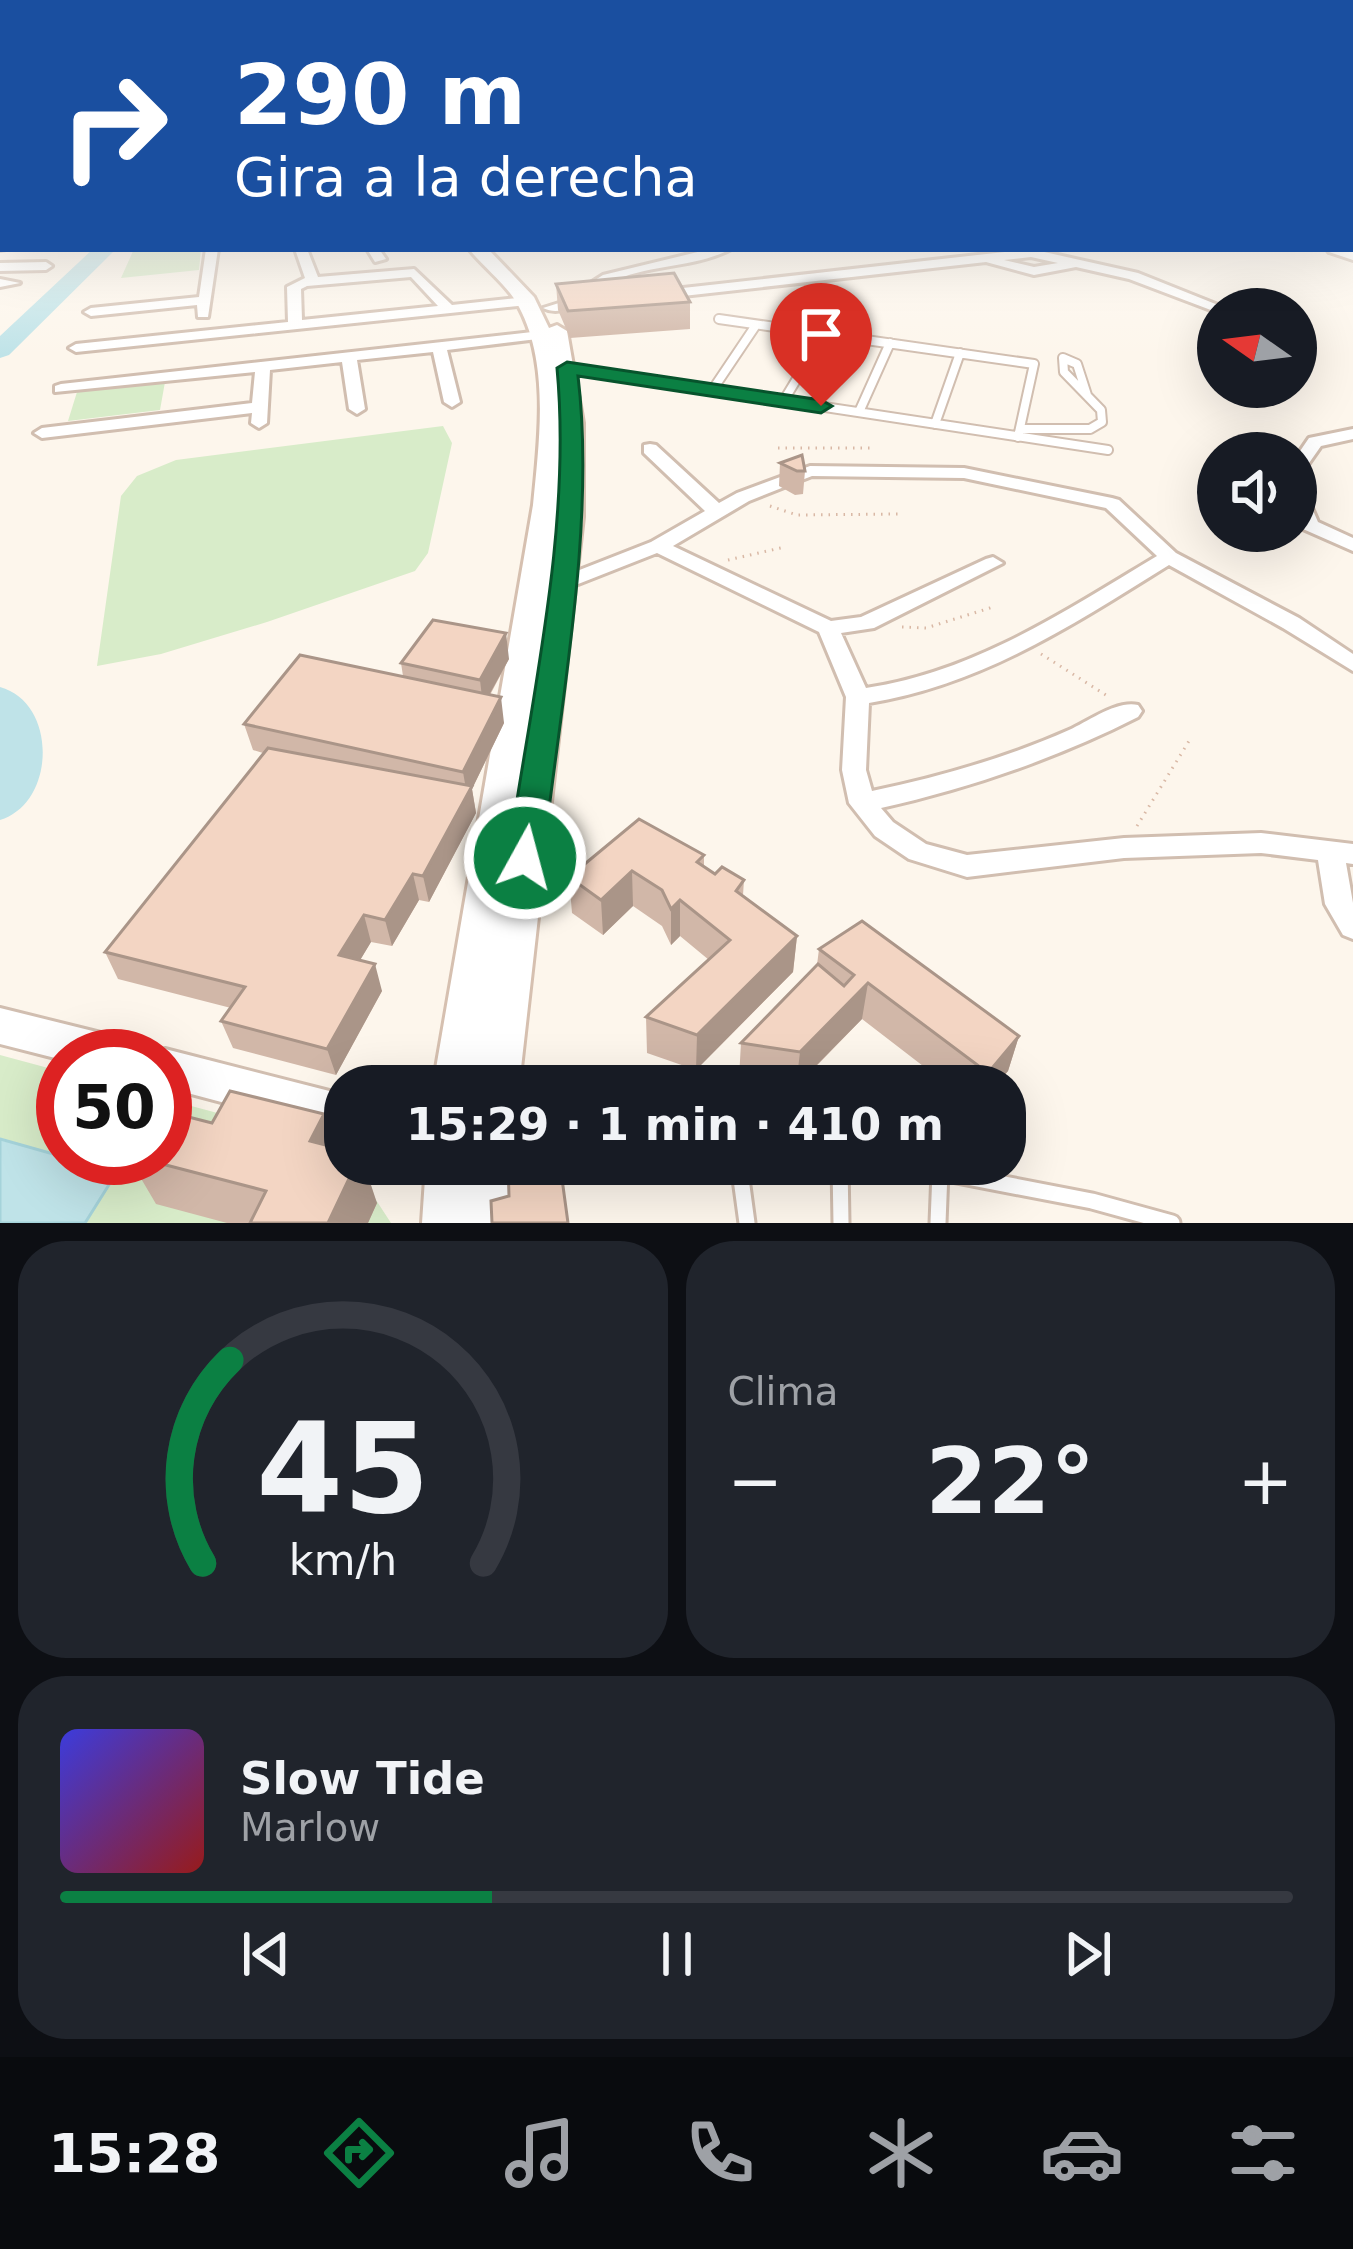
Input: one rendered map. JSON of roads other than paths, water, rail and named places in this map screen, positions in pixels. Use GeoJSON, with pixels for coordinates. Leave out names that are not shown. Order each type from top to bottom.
{"type":"FeatureCollection","features":[{"type":"Feature","properties":{"kind":"main road"},"geometry":{"type":"LineString","coordinates":[[459,1065],[546,505],[553,428],[545,313],[481,252]]}},
{"type":"Feature","properties":{"kind":"main road"},"geometry":{"type":"LineString","coordinates":[[499,1065],[561,584],[574,434],[567,368],[526,275],[502,252]]}},
{"type":"Feature","properties":{"kind":"main road"},"geometry":{"type":"LineString","coordinates":[[447,1223],[449,1185]]}},
{"type":"Feature","properties":{"kind":"main road"},"geometry":{"type":"LineString","coordinates":[[489,1185],[490,1223]]}},
{"type":"Feature","properties":{"kind":"street"},"geometry":{"type":"LineString","coordinates":[[200,335],[212,252]]}},
{"type":"Feature","properties":{"kind":"street"},"geometry":{"type":"LineString","coordinates":[[302,252],[313,281]]}},
{"type":"Feature","properties":{"kind":"street"},"geometry":{"type":"LineString","coordinates":[[76,348],[448,309],[545,313],[608,278],[710,252]]}},
{"type":"Feature","properties":{"kind":"street"},"geometry":{"type":"LineString","coordinates":[[645,296],[1037,253],[1133,276],[1197,300]]}},
{"type":"Feature","properties":{"kind":"street"},"geometry":{"type":"LineString","coordinates":[[0,267],[46,266]]}},
{"type":"Feature","properties":{"kind":"street"},"geometry":{"type":"LineString","coordinates":[[295,325],[294,287],[313,281],[414,273],[448,309]]}},
{"type":"Feature","properties":{"kind":"street"},"geometry":{"type":"LineString","coordinates":[[359,277],[359,319]]}},
{"type":"Feature","properties":{"kind":"street"},"geometry":{"type":"LineString","coordinates":[[92,312],[206,300]]}},
{"type":"Feature","properties":{"kind":"street"},"geometry":{"type":"LineString","coordinates":[[61,389],[439,346],[545,313],[606,301]]}},
{"type":"Feature","properties":{"kind":"street"},"geometry":{"type":"LineString","coordinates":[[439,346],[452,402]]}},
{"type":"Feature","properties":{"kind":"street"},"geometry":{"type":"LineString","coordinates":[[349,356],[357,409]]}},
{"type":"Feature","properties":{"kind":"street"},"geometry":{"type":"LineString","coordinates":[[42,433],[166,418],[259,415],[263,366]]}},
{"type":"Feature","properties":{"kind":"street"},"geometry":{"type":"LineString","coordinates":[[166,418],[175,376]]}},
{"type":"Feature","properties":{"kind":"street"},"geometry":{"type":"LineString","coordinates":[[1317,442],[1353,434]]}},
{"type":"Feature","properties":{"kind":"street"},"geometry":{"type":"LineString","coordinates":[[650,449],[717,512]]}},
{"type":"Feature","properties":{"kind":"street"},"geometry":{"type":"LineString","coordinates":[[561,584],[658,546],[807,465],[964,473],[1112,504],[1169,557],[1291,623],[1353,664]]}},
{"type":"Feature","properties":{"kind":"street"},"geometry":{"type":"LineString","coordinates":[[1317,528],[1353,545]]}},
{"type":"Feature","properties":{"kind":"street"},"geometry":{"type":"LineString","coordinates":[[658,546],[828,628],[866,623],[992,562]]}},
{"type":"Feature","properties":{"kind":"street"},"geometry":{"type":"LineString","coordinates":[[858,697],[908,693],[1025,643],[1169,557]]}},
{"type":"Feature","properties":{"kind":"street"},"geometry":{"type":"LineString","coordinates":[[828,628],[858,697],[854,770],[862,803],[884,829],[918,852],[967,866],[1124,848],[1261,843],[1341,853],[1339,904],[1353,927]]}},
{"type":"Feature","properties":{"kind":"street"},"geometry":{"type":"LineString","coordinates":[[862,803],[952,782],[1079,738],[1130,711]]}},
{"type":"Feature","properties":{"kind":"street"},"geometry":{"type":"LineString","coordinates":[[0,1026],[36,1035]]}},
{"type":"Feature","properties":{"kind":"street"},"geometry":{"type":"LineString","coordinates":[[192,1075],[324,1110]]}},
{"type":"Feature","properties":{"kind":"lane"},"geometry":{"type":"LineString","coordinates":[[719,320],[1034,364],[1019,433]]}},
{"type":"Feature","properties":{"kind":"lane"},"geometry":{"type":"LineString","coordinates":[[713,389],[756,325]]}},
{"type":"Feature","properties":{"kind":"lane"},"geometry":{"type":"LineString","coordinates":[[784,400],[824,334]]}},
{"type":"Feature","properties":{"kind":"lane"},"geometry":{"type":"LineString","coordinates":[[859,412],[890,344]]}},
{"type":"Feature","properties":{"kind":"lane"},"geometry":{"type":"LineString","coordinates":[[935,424],[960,353]]}},
{"type":"Feature","properties":{"kind":"lane"},"geometry":{"type":"LineString","coordinates":[[567,368],[1108,450]]}},
{"type":"Feature","properties":{"kind":"lane"},"geometry":{"type":"LineString","coordinates":[[1019,433],[1099,426],[1101,410],[1087,394]]}},
{"type":"Feature","properties":{"kind":"lane"},"geometry":{"type":"LineString","coordinates":[[742,1185],[747,1223]]}},
{"type":"Feature","properties":{"kind":"lane"},"geometry":{"type":"LineString","coordinates":[[840,1185],[841,1223]]}},
{"type":"Feature","properties":{"kind":"lane"},"geometry":{"type":"LineString","coordinates":[[938,1223],[939,1185]]}},
{"type":"Feature","properties":{"kind":"lane"},"geometry":{"type":"LineString","coordinates":[[1008,1185],[1172,1223]]}},
{"type":"Feature","properties":{"kind":"water"},"geometry":{"type":"Polygon","coordinates":[[[0,1139],[36,1149],[36,1185],[109,1185],[85,1223],[0,1223],[0,1139]]]}},
{"type":"Feature","properties":{"kind":"waterway"},"geometry":{"type":"LineString","coordinates":[[0,350],[102,252]]}},
{"type":"Feature","properties":{"kind":"waterway"},"geometry":{"type":"LineString","coordinates":[[0,700],[16,726],[24,752],[19,778],[0,804]]}}]}
